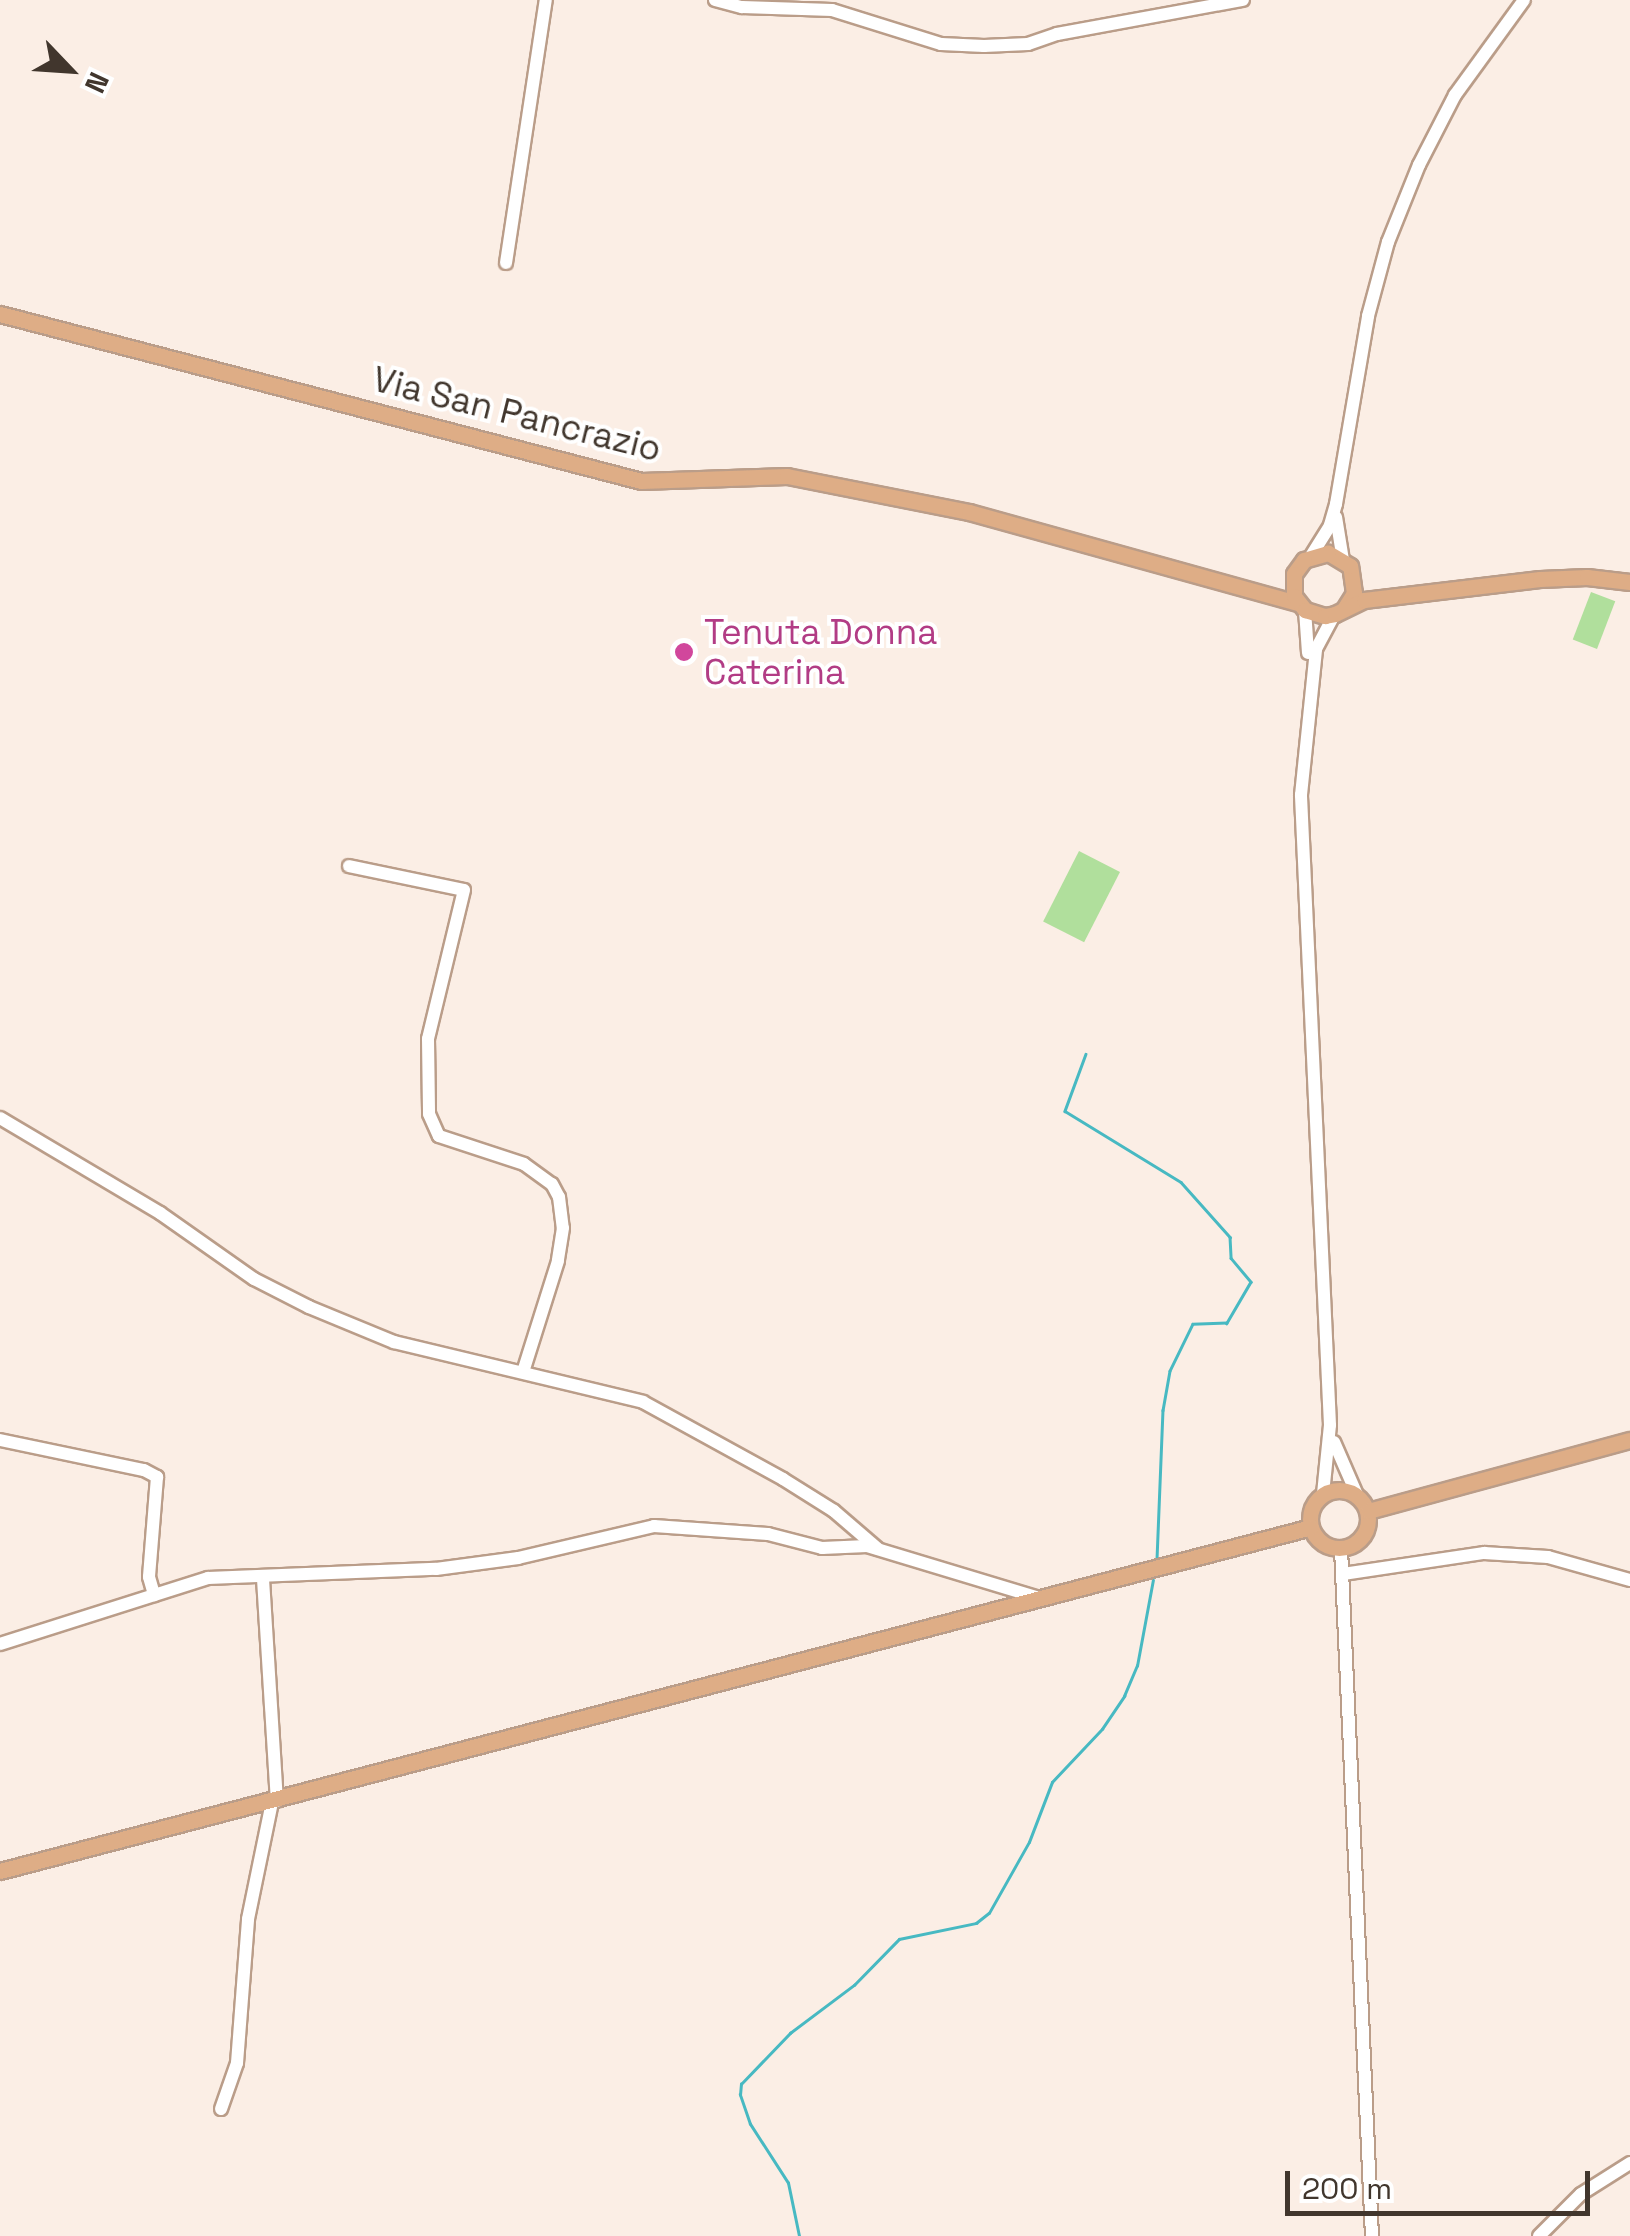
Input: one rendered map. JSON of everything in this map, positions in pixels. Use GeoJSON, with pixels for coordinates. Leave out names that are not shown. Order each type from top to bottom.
{"type":"FeatureCollection","features":[{"type":"Feature","properties":{"kind":"main road","name":"Via San Pancrazio"},"geometry":{"type":"LineString","coordinates":[[0,314],[640,481],[787,476],[969,512],[1302,607]]}},
{"type":"Feature","properties":{"kind":"main road"},"geometry":{"type":"LineString","coordinates":[[1385,597],[1328,553],[1311,556],[1298,566],[1292,582],[1302,607],[1325,616],[1385,597],[1540,579],[1587,577],[1630,582]]}},
{"type":"Feature","properties":{"kind":"main road"},"geometry":{"type":"LineString","coordinates":[[1340,612],[1354,594],[1347,564]]}},
{"type":"Feature","properties":{"kind":"main road"},"geometry":{"type":"LineString","coordinates":[[1256,592],[1273,591],[1292,582]]}},
{"type":"Feature","properties":{"kind":"main road"},"geometry":{"type":"LineString","coordinates":[[1368,1512],[1630,1440]]}},
{"type":"Feature","properties":{"kind":"main road"},"geometry":{"type":"LineString","coordinates":[[1340,1490],[1357,1495],[1368,1512],[1363,1536],[1341,1549],[1319,1541],[1310,1527],[1312,1508],[1324,1494],[1340,1490]]}},
{"type":"Feature","properties":{"kind":"main road"},"geometry":{"type":"LineString","coordinates":[[0,1871],[1310,1527]]}},
{"type":"Feature","properties":{"kind":"street"},"geometry":{"type":"LineString","coordinates":[[506,262],[546,0]]}},
{"type":"Feature","properties":{"kind":"street"},"geometry":{"type":"LineString","coordinates":[[715,0],[742,8],[832,10],[941,44],[984,46],[1028,44],[1056,34],[1243,0]]}},
{"type":"Feature","properties":{"kind":"street"},"geometry":{"type":"LineString","coordinates":[[1311,556],[1330,525],[1336,504],[1368,316],[1388,242],[1419,165],[1455,95],[1524,0]]}},
{"type":"Feature","properties":{"kind":"street"},"geometry":{"type":"LineString","coordinates":[[1336,504],[1347,564]]}},
{"type":"Feature","properties":{"kind":"street"},"geometry":{"type":"LineString","coordinates":[[1302,607],[1310,679]]}},
{"type":"Feature","properties":{"kind":"street"},"geometry":{"type":"LineString","coordinates":[[1324,1494],[1330,1425],[1300,795],[1310,679],[1320,636],[1340,612]]}},
{"type":"Feature","properties":{"kind":"street"},"geometry":{"type":"LineString","coordinates":[[349,866],[464,890],[428,1039],[429,1114],[438,1136],[524,1164],[552,1184],[559,1197],[564,1228],[558,1261],[523,1372]]}},
{"type":"Feature","properties":{"kind":"street"},"geometry":{"type":"LineString","coordinates":[[0,1118],[160,1214],[254,1279],[309,1307],[394,1342],[643,1402],[808,1495],[878,1550]]}},
{"type":"Feature","properties":{"kind":"street"},"geometry":{"type":"LineString","coordinates":[[1330,1425],[1357,1495]]}},
{"type":"Feature","properties":{"kind":"street"},"geometry":{"type":"LineString","coordinates":[[0,1440],[144,1470],[157,1477],[149,1577],[154,1595]]}},
{"type":"Feature","properties":{"kind":"street"},"geometry":{"type":"LineString","coordinates":[[0,1644],[208,1578],[263,1579],[436,1568],[518,1558],[654,1526],[768,1534],[822,1548],[878,1550],[1042,1598]]}},
{"type":"Feature","properties":{"kind":"street"},"geometry":{"type":"LineString","coordinates":[[1341,1549],[1372,2236]]}},
{"type":"Feature","properties":{"kind":"street"},"geometry":{"type":"LineString","coordinates":[[1343,1574],[1484,1553],[1548,1557],[1630,1580]]}},
{"type":"Feature","properties":{"kind":"street"},"geometry":{"type":"LineString","coordinates":[[221,2109],[237,2062],[248,1920],[274,1802],[263,1579]]}},
{"type":"Feature","properties":{"kind":"street"},"geometry":{"type":"LineString","coordinates":[[1539,2236],[1582,2194],[1630,2162]]}},
{"type":"Feature","properties":{"kind":"green space"},"geometry":{"type":"Polygon","coordinates":[[[1591,592],[1615,601],[1597,649],[1573,640],[1591,592]]]}},
{"type":"Feature","properties":{"kind":"green space"},"geometry":{"type":"Polygon","coordinates":[[[1079,851],[1120,872],[1084,942],[1043,921],[1079,851]]]}},
{"type":"Feature","properties":{"kind":"waterway"},"geometry":{"type":"LineString","coordinates":[[1086,1054],[1065,1111],[1181,1182],[1230,1237],[1231,1258],[1251,1282],[1227,1323],[1193,1324],[1170,1371],[1163,1410],[1157,1560]]}},
{"type":"Feature","properties":{"kind":"waterway"},"geometry":{"type":"LineString","coordinates":[[799,2236],[788,2183],[750,2124],[740,2095],[741,2084],[790,2033],[854,1985],[899,1939],[976,1923],[989,1913],[1029,1842],[1052,1782],[1102,1729],[1124,1696],[1137,1666],[1153,1580]]}},
{"type":"Feature","properties":{"kind":"place","name":"Tenuta Donna Caterina"},"geometry":{"type":"Point","coordinates":[684,652]}}]}
